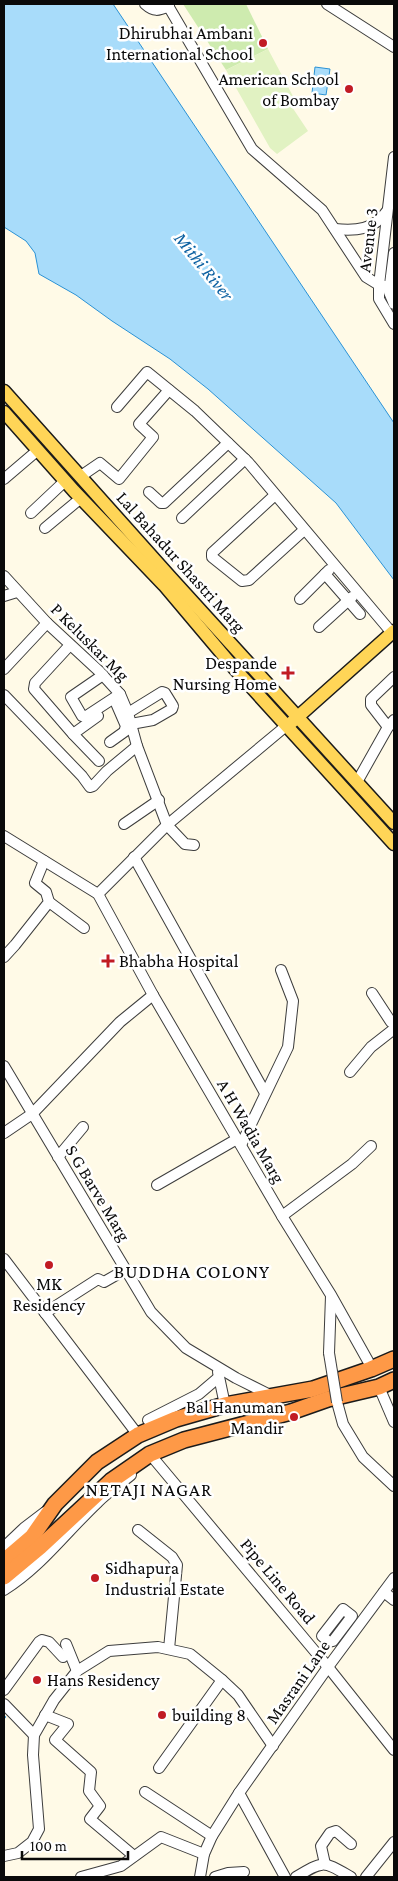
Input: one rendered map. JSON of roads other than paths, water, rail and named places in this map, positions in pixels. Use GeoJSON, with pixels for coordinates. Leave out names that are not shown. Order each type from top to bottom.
{"type":"FeatureCollection","features":[{"type":"Feature","properties":{"kind":"highway"},"geometry":{"type":"LineString","coordinates":[[373,1374],[394,1350]]}},
{"type":"Feature","properties":{"kind":"highway"},"geometry":{"type":"LineString","coordinates":[[4,1577],[54,1541],[111,1481],[152,1456],[184,1440],[343,1397],[394,1359]]}},
{"type":"Feature","properties":{"kind":"highway"},"geometry":{"type":"LineString","coordinates":[[4,1561],[32,1537],[55,1504],[97,1462],[138,1435],[176,1419],[225,1405],[313,1388],[343,1378],[394,1371]]}},
{"type":"Feature","properties":{"kind":"highway"},"geometry":{"type":"LineString","coordinates":[[373,1374],[394,1380]]}},
{"type":"Feature","properties":{"kind":"main road","name":"Lal Bahadur Shastri Marg"},"geometry":{"type":"LineString","coordinates":[[4,391],[83,478],[167,581],[234,668],[394,844]]}},
{"type":"Feature","properties":{"kind":"main road","name":"Lal Bahadur Shastri Marg"},"geometry":{"type":"LineString","coordinates":[[5,416],[78,494],[245,659],[394,823]]}},
{"type":"Feature","properties":{"kind":"main road"},"geometry":{"type":"LineString","coordinates":[[78,494],[83,478]]}},
{"type":"Feature","properties":{"kind":"main road"},"geometry":{"type":"LineString","coordinates":[[286,726],[298,718],[393,632]]}},
{"type":"Feature","properties":{"kind":"main road"},"geometry":{"type":"LineString","coordinates":[[234,668],[245,659]]}},
{"type":"Feature","properties":{"kind":"street"},"geometry":{"type":"LineString","coordinates":[[145,4],[151,10],[157,11],[168,5],[252,149],[322,210],[366,278],[379,285],[390,287]]}},
{"type":"Feature","properties":{"kind":"street"},"geometry":{"type":"LineString","coordinates":[[327,4],[338,7],[394,46]]}},
{"type":"Feature","properties":{"kind":"street","name":"Avenue 3"},"geometry":{"type":"LineString","coordinates":[[394,157],[393,183],[379,285],[379,299],[394,324]]}},
{"type":"Feature","properties":{"kind":"street"},"geometry":{"type":"LineString","coordinates":[[335,229],[358,229],[370,226],[381,221],[388,210]]}},
{"type":"Feature","properties":{"kind":"street","name":"Avenue 3"},"geometry":{"type":"LineString","coordinates":[[394,253],[390,287],[390,296],[394,304]]}},
{"type":"Feature","properties":{"kind":"street"},"geometry":{"type":"LineString","coordinates":[[118,407],[147,372],[195,411],[245,459],[356,592],[393,632]]}},
{"type":"Feature","properties":{"kind":"street"},"geometry":{"type":"LineString","coordinates":[[83,478],[100,463],[118,479],[153,436],[139,424],[169,390]]}},
{"type":"Feature","properties":{"kind":"street"},"geometry":{"type":"LineString","coordinates":[[149,492],[161,503],[164,503],[228,443]]}},
{"type":"Feature","properties":{"kind":"street"},"geometry":{"type":"LineString","coordinates":[[4,479],[38,450]]}},
{"type":"Feature","properties":{"kind":"street"},"geometry":{"type":"LineString","coordinates":[[182,518],[245,459]]}},
{"type":"Feature","properties":{"kind":"street"},"geometry":{"type":"LineString","coordinates":[[31,513],[66,481]]}},
{"type":"Feature","properties":{"kind":"street"},"geometry":{"type":"LineString","coordinates":[[45,528],[78,494]]}},
{"type":"Feature","properties":{"kind":"street"},"geometry":{"type":"LineString","coordinates":[[275,495],[212,552],[212,557],[242,581],[249,580],[304,530]]}},
{"type":"Feature","properties":{"kind":"street"},"geometry":{"type":"LineString","coordinates":[[300,599],[334,566]]}},
{"type":"Feature","properties":{"kind":"street"},"geometry":{"type":"LineString","coordinates":[[325,574],[360,614]]}},
{"type":"Feature","properties":{"kind":"street","name":"P Keluskar Mg"},"geometry":{"type":"LineString","coordinates":[[4,576],[47,623],[101,673],[119,698],[128,713],[131,733],[159,800],[167,825]]}},
{"type":"Feature","properties":{"kind":"street"},"geometry":{"type":"LineString","coordinates":[[4,596],[18,592]]}},
{"type":"Feature","properties":{"kind":"street"},"geometry":{"type":"LineString","coordinates":[[319,627],[356,592]]}},
{"type":"Feature","properties":{"kind":"street"},"geometry":{"type":"LineString","coordinates":[[4,668],[47,623]]}},
{"type":"Feature","properties":{"kind":"street"},"geometry":{"type":"LineString","coordinates":[[70,645],[34,686],[35,692],[99,761]]}},
{"type":"Feature","properties":{"kind":"street"},"geometry":{"type":"LineString","coordinates":[[70,694],[101,673]]}},
{"type":"Feature","properties":{"kind":"street"},"geometry":{"type":"LineString","coordinates":[[101,673],[71,697],[82,716],[85,717],[119,698]]}},
{"type":"Feature","properties":{"kind":"street"},"geometry":{"type":"LineString","coordinates":[[357,782],[391,724],[372,705],[371,699],[394,677]]}},
{"type":"Feature","properties":{"kind":"street"},"geometry":{"type":"LineString","coordinates":[[110,742],[131,733],[172,709],[173,706],[165,693],[162,692],[128,713]]}},
{"type":"Feature","properties":{"kind":"street"},"geometry":{"type":"LineString","coordinates":[[4,695],[82,776],[90,787],[94,786],[107,771],[131,733]]}},
{"type":"Feature","properties":{"kind":"street"},"geometry":{"type":"LineString","coordinates":[[73,734],[119,698]]}},
{"type":"Feature","properties":{"kind":"street"},"geometry":{"type":"LineString","coordinates":[[119,698],[126,726],[131,733]]}},
{"type":"Feature","properties":{"kind":"street"},"geometry":{"type":"LineString","coordinates":[[98,894],[167,825],[286,726]]}},
{"type":"Feature","properties":{"kind":"street"},"geometry":{"type":"LineString","coordinates":[[124,824],[159,800]]}},
{"type":"Feature","properties":{"kind":"street"},"geometry":{"type":"LineString","coordinates":[[167,825],[185,844],[194,845]]}},
{"type":"Feature","properties":{"kind":"street","name":"A H Wadia Marg"},"geometry":{"type":"LineString","coordinates":[[4,836],[98,894],[153,995],[282,1216],[331,1295],[373,1374],[394,1422]]}},
{"type":"Feature","properties":{"kind":"street"},"geometry":{"type":"LineString","coordinates":[[134,857],[265,1093]]}},
{"type":"Feature","properties":{"kind":"street"},"geometry":{"type":"LineString","coordinates":[[44,860],[35,882],[46,892],[49,902],[84,928]]}},
{"type":"Feature","properties":{"kind":"street"},"geometry":{"type":"LineString","coordinates":[[4,957],[49,902]]}},
{"type":"Feature","properties":{"kind":"street"},"geometry":{"type":"LineString","coordinates":[[157,1185],[239,1142],[288,1047],[293,1001],[281,970]]}},
{"type":"Feature","properties":{"kind":"street"},"geometry":{"type":"LineString","coordinates":[[372,993],[391,1022],[394,1023]]}},
{"type":"Feature","properties":{"kind":"street"},"geometry":{"type":"LineString","coordinates":[[4,1133],[32,1114],[120,1022],[153,995]]}},
{"type":"Feature","properties":{"kind":"street"},"geometry":{"type":"LineString","coordinates":[[350,1072],[370,1047],[394,1028]]}},
{"type":"Feature","properties":{"kind":"street","name":"S G Barve Marg"},"geometry":{"type":"LineString","coordinates":[[4,1066],[151,1312],[186,1348],[272,1396]]}},
{"type":"Feature","properties":{"kind":"street"},"geometry":{"type":"LineString","coordinates":[[58,1157],[83,1127]]}},
{"type":"Feature","properties":{"kind":"street"},"geometry":{"type":"LineString","coordinates":[[282,1216],[352,1164],[371,1146]]}},
{"type":"Feature","properties":{"kind":"street"},"geometry":{"type":"LineString","coordinates":[[4,1259],[138,1435]]}},
{"type":"Feature","properties":{"kind":"street"},"geometry":{"type":"LineString","coordinates":[[45,1314],[98,1279],[104,1282],[125,1270]]}},
{"type":"Feature","properties":{"kind":"street"},"geometry":{"type":"LineString","coordinates":[[331,1295],[329,1353],[343,1397],[343,1424],[363,1457],[394,1486]]}},
{"type":"Feature","properties":{"kind":"street"},"geometry":{"type":"LineString","coordinates":[[217,1366],[225,1405]]}},
{"type":"Feature","properties":{"kind":"street"},"geometry":{"type":"LineString","coordinates":[[148,1420],[199,1394],[219,1377]]}},
{"type":"Feature","properties":{"kind":"street","name":"Pipe Line Road"},"geometry":{"type":"LineString","coordinates":[[152,1456],[328,1666],[394,1750]]}},
{"type":"Feature","properties":{"kind":"street"},"geometry":{"type":"LineString","coordinates":[[4,1547],[24,1528],[55,1504]]}},
{"type":"Feature","properties":{"kind":"street"},"geometry":{"type":"LineString","coordinates":[[138,1530],[172,1557],[177,1566],[169,1649]]}},
{"type":"Feature","properties":{"kind":"street"},"geometry":{"type":"LineString","coordinates":[[4,1590],[20,1580],[54,1541]]}},
{"type":"Feature","properties":{"kind":"street","name":"Masrani Lane"},"geometry":{"type":"LineString","coordinates":[[4,1856],[18,1853],[32,1842],[39,1829],[33,1755],[34,1734],[54,1700],[77,1671],[109,1651],[158,1647],[190,1654],[238,1694],[273,1746],[328,1666],[394,1578]]}},
{"type":"Feature","properties":{"kind":"street"},"geometry":{"type":"LineString","coordinates":[[384,1592],[394,1600]]}},
{"type":"Feature","properties":{"kind":"street"},"geometry":{"type":"LineString","coordinates":[[344,1609],[352,1616],[338,1635],[331,1642],[322,1636],[344,1609]]}},
{"type":"Feature","properties":{"kind":"street"},"geometry":{"type":"LineString","coordinates":[[338,1635],[347,1642]]}},
{"type":"Feature","properties":{"kind":"street"},"geometry":{"type":"LineString","coordinates":[[315,1651],[325,1639]]}},
{"type":"Feature","properties":{"kind":"street"},"geometry":{"type":"LineString","coordinates":[[34,1734],[11,1704],[39,1642],[45,1640],[64,1650],[77,1671]]}},
{"type":"Feature","properties":{"kind":"street"},"geometry":{"type":"LineString","coordinates":[[159,1768],[222,1680]]}},
{"type":"Feature","properties":{"kind":"street"},"geometry":{"type":"LineString","coordinates":[[45,1715],[68,1724],[55,1740],[91,1772],[89,1791],[100,1806],[90,1819],[134,1856]]}},
{"type":"Feature","properties":{"kind":"street"},"geometry":{"type":"LineString","coordinates":[[201,1877],[204,1854],[212,1836],[239,1793],[273,1746]]}},
{"type":"Feature","properties":{"kind":"street"},"geometry":{"type":"LineString","coordinates":[[145,1792],[212,1836]]}},
{"type":"Feature","properties":{"kind":"street"},"geometry":{"type":"LineString","coordinates":[[239,1793],[285,1877]]}},
{"type":"Feature","properties":{"kind":"street"},"geometry":{"type":"LineString","coordinates":[[325,1864],[321,1846],[330,1833],[336,1831],[351,1844]]}},
{"type":"Feature","properties":{"kind":"street"},"geometry":{"type":"LineString","coordinates":[[81,1877],[121,1866],[161,1837],[204,1854]]}},
{"type":"Feature","properties":{"kind":"street"},"geometry":{"type":"LineString","coordinates":[[366,1877],[394,1842]]}},
{"type":"Feature","properties":{"kind":"street"},"geometry":{"type":"LineString","coordinates":[[296,1877],[313,1867],[325,1864],[351,1877]]}},
{"type":"Feature","properties":{"kind":"street"},"geometry":{"type":"LineString","coordinates":[[215,1877],[228,1873],[244,1872]]}},
{"type":"Feature","properties":{"kind":"water","name":"Mithi River"},"geometry":{"type":"Polygon","coordinates":[[[4,4],[113,4],[394,423],[394,580],[336,503],[208,389],[170,359],[76,295],[39,274],[35,253],[26,241],[4,227],[4,4]]]}},
{"type":"Feature","properties":{"kind":"water"},"geometry":{"type":"Polygon","coordinates":[[[315,67],[330,69],[326,95],[312,93],[315,67]]]}},
{"type":"Feature","properties":{"kind":"place","name":"Dhirubhai Ambani International School"},"geometry":{"type":"Point","coordinates":[263,43]}},
{"type":"Feature","properties":{"kind":"place","name":"American School of Bombay"},"geometry":{"type":"Point","coordinates":[349,89]}},
{"type":"Feature","properties":{"kind":"place","name":"Despande Nursing Home"},"geometry":{"type":"Point","coordinates":[288,673]}},
{"type":"Feature","properties":{"kind":"place","name":"Bhabha Hospital"},"geometry":{"type":"Point","coordinates":[108,961]}},
{"type":"Feature","properties":{"kind":"place","name":"MK Residency"},"geometry":{"type":"Point","coordinates":[49,1265]}},
{"type":"Feature","properties":{"kind":"place","name":"Bal Hanuman Mandir"},"geometry":{"type":"Point","coordinates":[294,1417]}},
{"type":"Feature","properties":{"kind":"place","name":"Sidhapura Industrial Estate"},"geometry":{"type":"Point","coordinates":[95,1578]}},
{"type":"Feature","properties":{"kind":"place","name":"Hans Residency"},"geometry":{"type":"Point","coordinates":[37,1680]}},
{"type":"Feature","properties":{"kind":"place","name":"building 8"},"geometry":{"type":"Point","coordinates":[162,1715]}},
{"type":"Feature","properties":{"kind":"district","name":"BUDDHA COLONY"},"geometry":{"type":"Point","coordinates":[192,1271]}},
{"type":"Feature","properties":{"kind":"district","name":"NETAJI NAGAR"},"geometry":{"type":"Point","coordinates":[149,1489]}}]}
